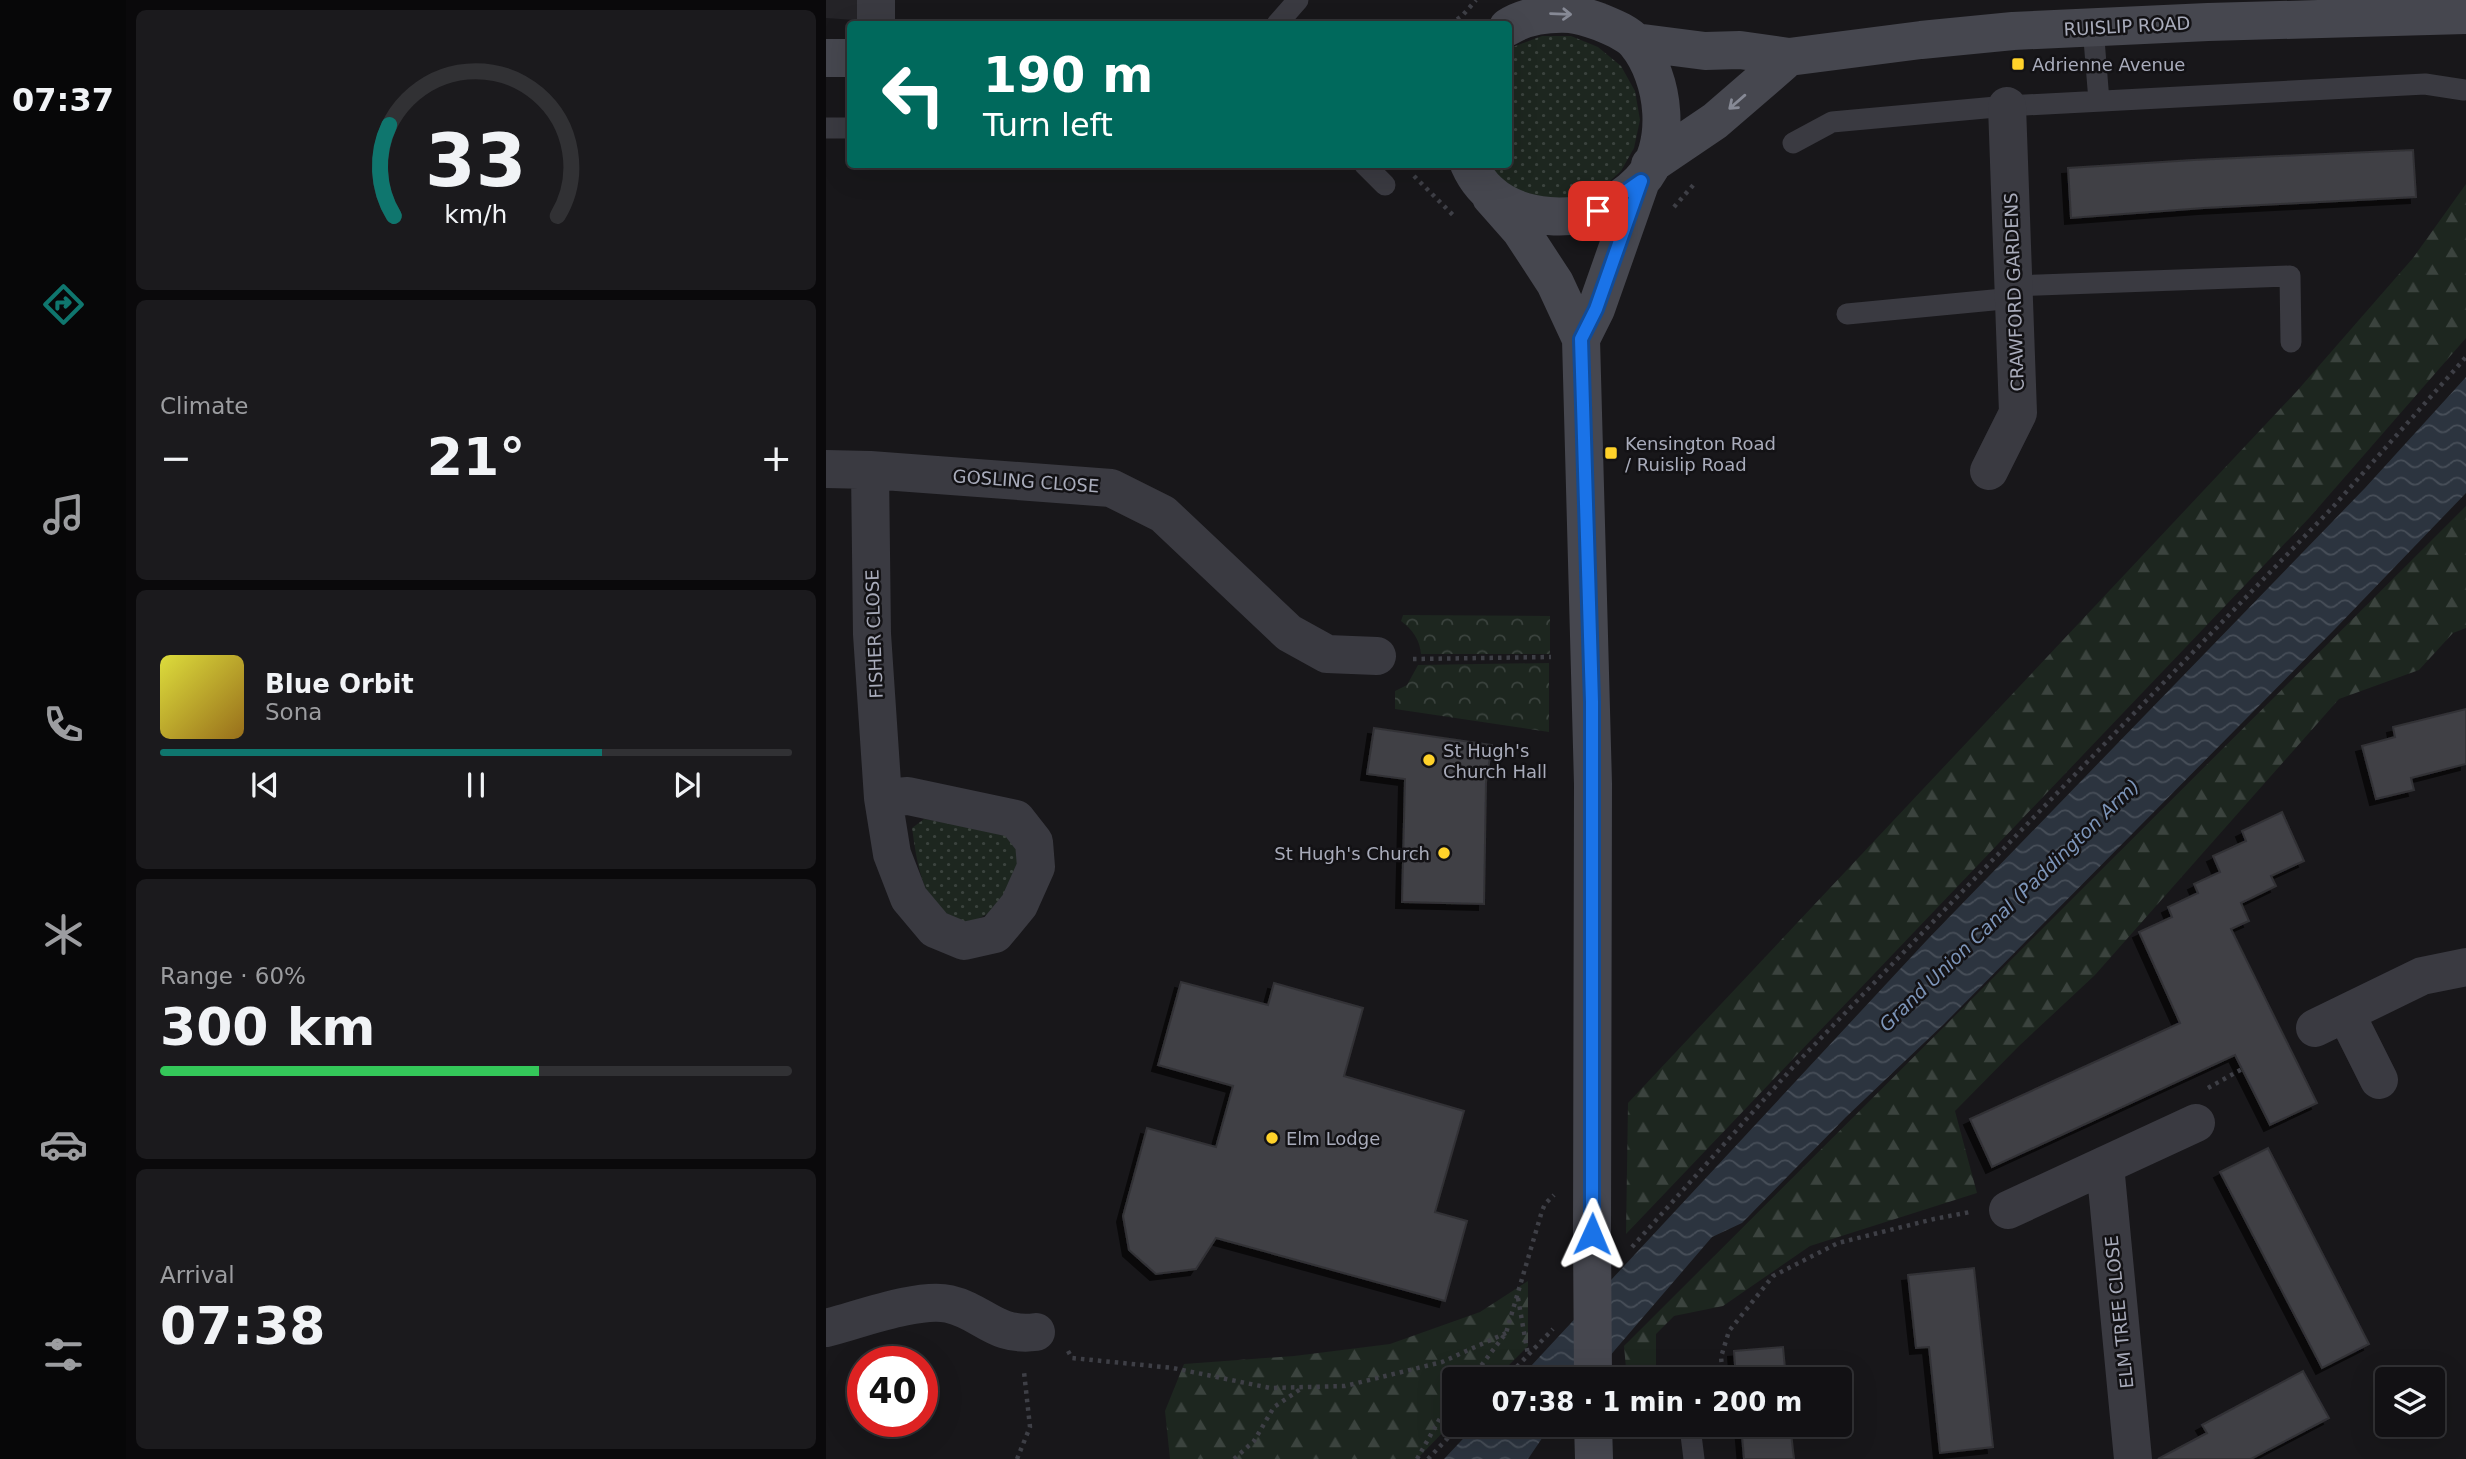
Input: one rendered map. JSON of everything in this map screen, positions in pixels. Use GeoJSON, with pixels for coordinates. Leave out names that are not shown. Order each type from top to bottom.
{"type":"FeatureCollection","features":[{"type":"Feature","properties":{"kind":"main road"},"geometry":{"type":"LineString","coordinates":[[1501,21],[1512,0]]}},
{"type":"Feature","properties":{"kind":"main road","name":"RUISLIP ROAD"},"geometry":{"type":"LineString","coordinates":[[1512,24],[1546,13],[1581,15],[1705,51],[1740,50],[1789,57],[1921,40],[2093,27],[2209,11],[2466,15]]}},
{"type":"Feature","properties":{"kind":"main road"},"geometry":{"type":"LineString","coordinates":[[1581,339],[1596,309],[1658,143],[1662,111],[1656,79],[1615,23]]}},
{"type":"Feature","properties":{"kind":"main road"},"geometry":{"type":"LineString","coordinates":[[1474,174],[1513,209],[1531,215],[1569,218],[1598,211],[1715,121],[1789,57]]}},
{"type":"Feature","properties":{"kind":"main road"},"geometry":{"type":"LineString","coordinates":[[826,58],[847,58]]}},
{"type":"Feature","properties":{"kind":"main road"},"geometry":{"type":"LineString","coordinates":[[1474,174],[1521,231],[1555,283],[1581,339],[1592,716],[1593,1367]]}},
{"type":"Feature","properties":{"kind":"street"},"geometry":{"type":"LineString","coordinates":[[876,0],[876,21]]}},
{"type":"Feature","properties":{"kind":"street","name":"CRAWFORD GARDENS"},"geometry":{"type":"LineString","coordinates":[[1989,471],[2018,413],[2007,106]]}},
{"type":"Feature","properties":{"kind":"street","name":"GOSLING CLOSE"},"geometry":{"type":"LineString","coordinates":[[826,469],[1111,488],[1163,514],[1289,633],[1327,654],[1393,658]]}},
{"type":"Feature","properties":{"kind":"street","name":"FISHER CLOSE"},"geometry":{"type":"LineString","coordinates":[[870,470],[872,634],[883,798]]}},
{"type":"Feature","properties":{"kind":"street"},"geometry":{"type":"LineString","coordinates":[[2379,1080],[2331,1021],[2422,976],[2466,967]]}},
{"type":"Feature","properties":{"kind":"street"},"geometry":{"type":"LineString","coordinates":[[2008,1210],[2196,1123]]}},
{"type":"Feature","properties":{"kind":"street","name":"ELM TREE CLOSE"},"geometry":{"type":"LineString","coordinates":[[2105,1165],[2133,1459]]}},
{"type":"Feature","properties":{"kind":"street"},"geometry":{"type":"LineString","coordinates":[[826,1328],[928,1301],[951,1304],[996,1328],[1020,1334],[1042,1348]]}},
{"type":"Feature","properties":{"kind":"lane"},"geometry":{"type":"LineString","coordinates":[[1280,21],[1298,0]]}},
{"type":"Feature","properties":{"kind":"lane"},"geometry":{"type":"LineString","coordinates":[[2093,27],[2099,101]]}},
{"type":"Feature","properties":{"kind":"lane"},"geometry":{"type":"LineString","coordinates":[[1793,143],[1832,122],[2007,106],[2425,84],[2464,90]]}},
{"type":"Feature","properties":{"kind":"lane"},"geometry":{"type":"LineString","coordinates":[[826,128],[847,128]]}},
{"type":"Feature","properties":{"kind":"lane"},"geometry":{"type":"LineString","coordinates":[[1368,168],[1385,185]]}},
{"type":"Feature","properties":{"kind":"lane"},"geometry":{"type":"LineString","coordinates":[[1847,314],[2013,292],[2290,276],[2291,342]]}},
{"type":"Feature","properties":{"kind":"lane"},"geometry":{"type":"LineString","coordinates":[[1691,1437],[1694,1459]]}},
{"type":"Feature","properties":{"kind":"path"},"geometry":{"type":"LineString","coordinates":[[1454,21],[1476,0]]}},
{"type":"Feature","properties":{"kind":"path"},"geometry":{"type":"LineString","coordinates":[[1630,1249],[1803,1056],[2332,508],[2466,357]]}},
{"type":"Feature","properties":{"kind":"path"},"geometry":{"type":"LineString","coordinates":[[1393,658],[1541,657]]}},
{"type":"Feature","properties":{"kind":"path"},"geometry":{"type":"LineString","coordinates":[[1480,1367],[1506,1333],[1542,1211],[1545,1204],[1557,1193]]}},
{"type":"Feature","properties":{"kind":"path"},"geometry":{"type":"LineString","coordinates":[[1722,1367],[1721,1357],[1729,1331],[1773,1276],[1838,1243],[1934,1219],[1983,1210],[2008,1210]]}},
{"type":"Feature","properties":{"kind":"path"},"geometry":{"type":"LineString","coordinates":[[1518,1297],[1528,1355]]}},
{"type":"Feature","properties":{"kind":"path"},"geometry":{"type":"LineString","coordinates":[[1017,1459],[1030,1427],[1042,1348],[1072,1358],[1172,1368],[1270,1388],[1345,1386],[1442,1362],[1506,1333]]}},
{"type":"Feature","properties":{"kind":"path"},"geometry":{"type":"LineString","coordinates":[[1234,1459],[1254,1441],[1273,1407],[1303,1387]]}},
{"type":"Feature","properties":{"kind":"path"},"geometry":{"type":"LineString","coordinates":[[1417,1459],[1442,1416]]}},
{"type":"Feature","properties":{"kind":"path"},"geometry":{"type":"LineString","coordinates":[[1428,1459],[1449,1437]]}},
{"type":"Feature","properties":{"kind":"shaded area"},"geometry":{"type":"Polygon","coordinates":[[[826,0],[869,0],[869,21],[826,18],[826,0]]]}},
{"type":"Feature","properties":{"kind":"green space"},"geometry":{"type":"Polygon","coordinates":[[[1542,36],[1571,36],[1598,47],[1621,66],[1635,91],[1640,120],[1634,148],[1621,171],[1601,189],[1577,200],[1524,197],[1489,168],[1512,168],[1512,48],[1542,36]]]}},
{"type":"Feature","properties":{"kind":"green space"},"geometry":{"type":"Polygon","coordinates":[[[2466,184],[2466,338],[2310,517],[1626,1234],[1628,1103],[2297,391],[2413,258],[2466,184]]]}},
{"type":"Feature","properties":{"kind":"green space"},"geometry":{"type":"Polygon","coordinates":[[[2466,506],[2466,628],[2453,633],[2419,670],[2339,699],[2095,975],[1955,1111],[1977,1193],[1810,1246],[1723,1306],[1674,1316],[1656,1334],[1656,1367],[1626,1367],[1624,1346],[2466,506]]]}},
{"type":"Feature","properties":{"kind":"green space"},"geometry":{"type":"Polygon","coordinates":[[[1403,615],[1550,616],[1550,654],[1421,654],[1415,635],[1401,621],[1403,615]]]}},
{"type":"Feature","properties":{"kind":"green space"},"geometry":{"type":"Polygon","coordinates":[[[1549,663],[1549,732],[1395,709],[1395,691],[1407,685],[1418,665],[1549,663]]]}},
{"type":"Feature","properties":{"kind":"green space"},"geometry":{"type":"Polygon","coordinates":[[[924,819],[1009,833],[1017,844],[1020,860],[1017,877],[1008,893],[980,918],[965,922],[949,919],[935,905],[919,868],[912,828],[924,819]]]}},
{"type":"Feature","properties":{"kind":"green space"},"geometry":{"type":"Polygon","coordinates":[[[1528,1281],[1528,1346],[1507,1367],[1442,1367],[1442,1433],[1417,1459],[1170,1459],[1165,1411],[1184,1364],[1294,1356],[1390,1344],[1480,1312],[1528,1281]]]}},
{"type":"Feature","properties":{"kind":"water","name":"Grand Union Canal (Paddington Arm)"},"geometry":{"type":"Polygon","coordinates":[[[2466,377],[2466,493],[1945,1023],[1846,1117],[1742,1223],[1712,1237],[1600,1367],[1530,1367],[1927,940],[2365,488],[2466,377]]]}},
{"type":"Feature","properties":{"kind":"water"},"geometry":{"type":"Polygon","coordinates":[[[1465,1437],[1543,1437],[1528,1459],[1444,1459],[1465,1437]]]}},
{"type":"Feature","properties":{"kind":"building"},"geometry":{"type":"Polygon","coordinates":[[[2413,150],[2416,197],[2071,218],[2068,168],[2413,150]]]}},
{"type":"Feature","properties":{"kind":"building"},"geometry":{"type":"Polygon","coordinates":[[[2466,709],[2466,764],[2411,778],[2414,790],[2376,799],[2362,746],[2395,737],[2393,727],[2466,709]]]}},
{"type":"Feature","properties":{"kind":"building"},"geometry":{"type":"Polygon","coordinates":[[[1374,728],[1492,745],[1486,782],[1484,904],[1402,902],[1405,779],[1367,774],[1374,728]]]}},
{"type":"Feature","properties":{"kind":"building"},"geometry":{"type":"Polygon","coordinates":[[[2282,812],[2304,861],[2271,876],[2276,886],[2241,903],[2249,921],[2231,929],[2317,1103],[2270,1125],[2235,1055],[1992,1167],[1970,1119],[2180,1023],[2139,932],[2172,917],[2168,907],[2198,893],[2194,884],[2220,872],[2213,856],[2246,841],[2242,831],[2282,812]]]}},
{"type":"Feature","properties":{"kind":"building","name":"Elm Lodge"},"geometry":{"type":"Polygon","coordinates":[[[1181,982],[1268,1005],[1274,983],[1363,1008],[1344,1076],[1464,1111],[1435,1212],[1467,1221],[1445,1301],[1216,1238],[1196,1269],[1156,1274],[1129,1250],[1123,1216],[1147,1128],[1216,1147],[1233,1086],[1158,1065],[1181,982]]]}},
{"type":"Feature","properties":{"kind":"building"},"geometry":{"type":"Polygon","coordinates":[[[2268,1148],[2369,1344],[2322,1368],[2220,1172],[2268,1148]]]}},
{"type":"Feature","properties":{"kind":"building"},"geometry":{"type":"Polygon","coordinates":[[[1974,1268],[1993,1447],[1940,1453],[1929,1347],[1916,1348],[1908,1275],[1974,1268]]]}},
{"type":"Feature","properties":{"kind":"building"},"geometry":{"type":"Polygon","coordinates":[[[1783,1347],[1785,1367],[1735,1367],[1734,1351],[1783,1347]]]}},
{"type":"Feature","properties":{"kind":"building"},"geometry":{"type":"Polygon","coordinates":[[[2303,1371],[2329,1418],[2251,1459],[2158,1459],[2207,1433],[2202,1425],[2303,1371]]]}},
{"type":"Feature","properties":{"kind":"building"},"geometry":{"type":"Polygon","coordinates":[[[1742,1437],[1791,1437],[1794,1459],[1744,1459],[1742,1437]]]}},
{"type":"Feature","properties":{"kind":"place","name":"Adrienne Avenue"},"geometry":{"type":"Point","coordinates":[2018,64]}},
{"type":"Feature","properties":{"kind":"place","name":"Kensington Road / Ruislip Road"},"geometry":{"type":"Point","coordinates":[1611,453]}},
{"type":"Feature","properties":{"kind":"place","name":"St Hugh's Church Hall"},"geometry":{"type":"Point","coordinates":[1429,760]}},
{"type":"Feature","properties":{"kind":"place","name":"St Hugh's Church"},"geometry":{"type":"Point","coordinates":[1444,853]}},
{"type":"Feature","properties":{"kind":"place","name":"Elm Lodge"},"geometry":{"type":"Point","coordinates":[1272,1138]}},
{"type":"Feature","properties":{"kind":"route"},"geometry":{"type":"LineString","coordinates":[[1592,1234],[1592,702],[1581,339],[1596,309],[1641,181],[1598,211]]}}]}
